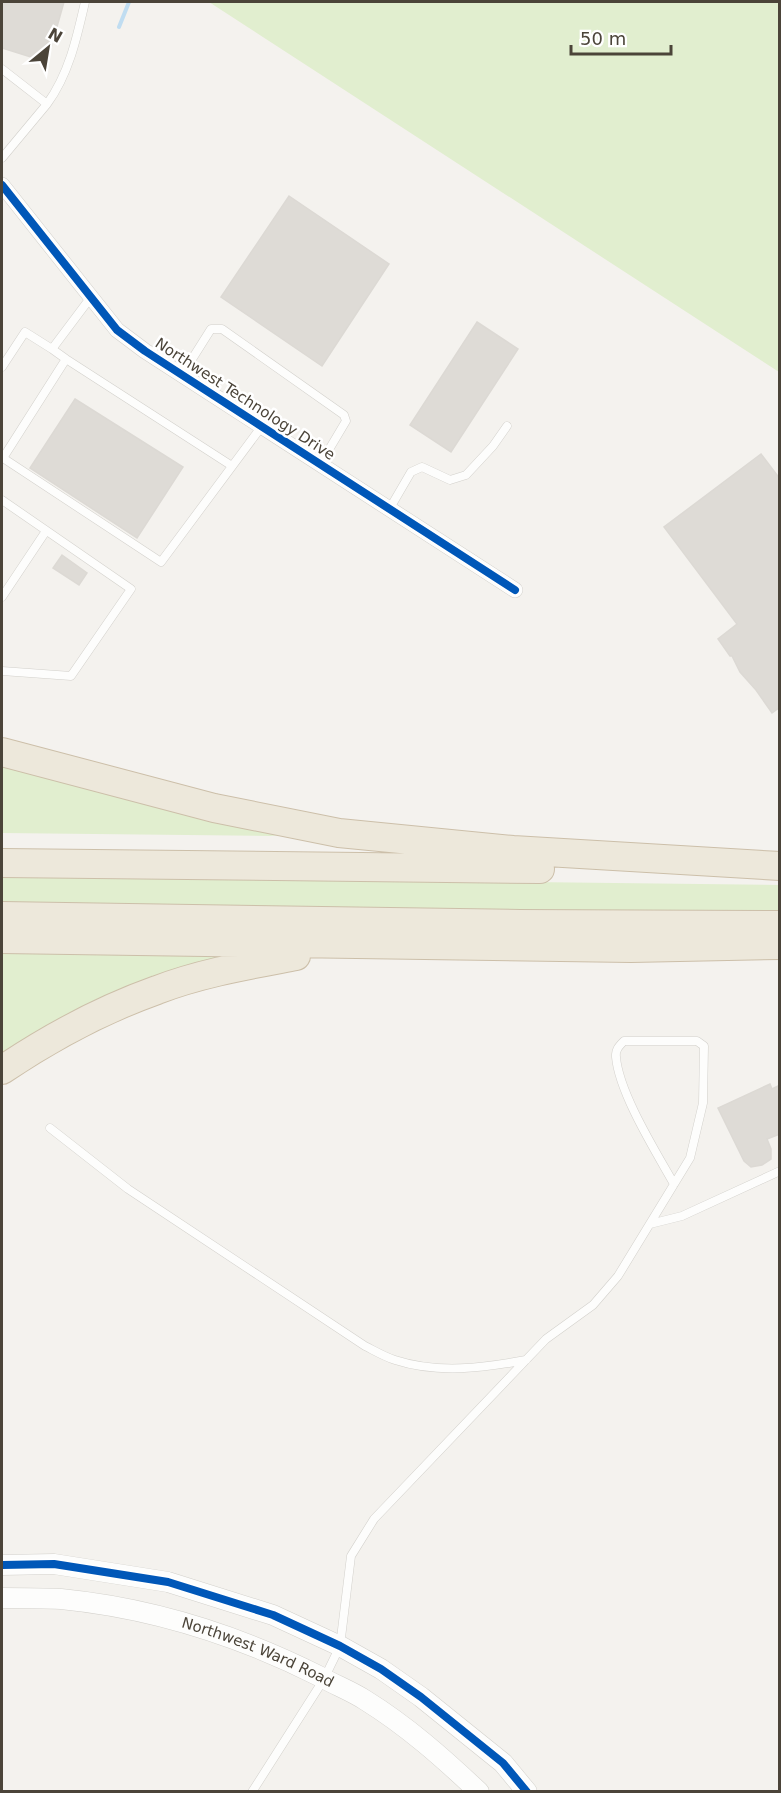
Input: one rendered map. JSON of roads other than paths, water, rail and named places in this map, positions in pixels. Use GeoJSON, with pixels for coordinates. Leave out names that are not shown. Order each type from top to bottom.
{"type":"FeatureCollection","features":[{"type":"Feature","properties":{"kind":"highway"},"geometry":{"type":"LineString","coordinates":[[2,752],[214,808],[274,822],[339,833],[513,850],[780,866]]}},
{"type":"Feature","properties":{"kind":"highway"},"geometry":{"type":"LineString","coordinates":[[2,844],[513,850]]}},
{"type":"Feature","properties":{"kind":"highway"},"geometry":{"type":"LineString","coordinates":[[2,863],[780,872]]}},
{"type":"Feature","properties":{"kind":"highway"},"geometry":{"type":"LineString","coordinates":[[2,916],[780,925]]}},
{"type":"Feature","properties":{"kind":"highway"},"geometry":{"type":"LineString","coordinates":[[2,939],[631,948],[780,945]]}},
{"type":"Feature","properties":{"kind":"highway"},"geometry":{"type":"LineString","coordinates":[[2,1070],[57,1035],[97,1014],[158,989],[231,968],[300,955],[378,945]]}},
{"type":"Feature","properties":{"kind":"street","name":"Northwest Technology Drive"},"geometry":{"type":"LineString","coordinates":[[2,185],[117,330],[145,351],[516,590]]}},
{"type":"Feature","properties":{"kind":"street"},"geometry":{"type":"LineString","coordinates":[[2,1565],[54,1564],[168,1582],[273,1615],[340,1646],[381,1669],[421,1697],[503,1763],[527,1791]]}},
{"type":"Feature","properties":{"kind":"street","name":"Northwest Ward Road"},"geometry":{"type":"LineString","coordinates":[[2,1598],[60,1599],[121,1608],[188,1623],[249,1644],[364,1699],[444,1758],[479,1791]]}},
{"type":"Feature","properties":{"kind":"lane"},"geometry":{"type":"LineString","coordinates":[[2,158],[56,92],[74,49],[85,2]]}},
{"type":"Feature","properties":{"kind":"lane"},"geometry":{"type":"LineString","coordinates":[[2,69],[47,104]]}},
{"type":"Feature","properties":{"kind":"lane"},"geometry":{"type":"LineString","coordinates":[[52,349],[91,297]]}},
{"type":"Feature","properties":{"kind":"lane"},"geometry":{"type":"LineString","coordinates":[[182,375],[211,329],[222,330],[344,415],[346,421],[321,463]]}},
{"type":"Feature","properties":{"kind":"lane"},"geometry":{"type":"LineString","coordinates":[[2,367],[25,332],[232,466]]}},
{"type":"Feature","properties":{"kind":"lane"},"geometry":{"type":"LineString","coordinates":[[66,359],[4,450],[3,458],[161,562],[262,426]]}},
{"type":"Feature","properties":{"kind":"lane"},"geometry":{"type":"LineString","coordinates":[[390,508],[411,472],[422,467],[450,480],[466,475],[493,446],[507,426]]}},
{"type":"Feature","properties":{"kind":"lane"},"geometry":{"type":"LineString","coordinates":[[2,500],[130,589],[71,676],[2,671]]}},
{"type":"Feature","properties":{"kind":"lane"},"geometry":{"type":"LineString","coordinates":[[2,597],[46,531]]}},
{"type":"Feature","properties":{"kind":"lane"},"geometry":{"type":"LineString","coordinates":[[252,1791],[324,1679],[340,1646],[351,1556],[375,1519],[546,1339],[593,1305],[618,1276],[690,1158],[703,1103],[704,1046],[697,1041],[624,1041],[618,1047],[616,1056],[625,1090],[674,1184]]}},
{"type":"Feature","properties":{"kind":"lane"},"geometry":{"type":"LineString","coordinates":[[50,1128],[128,1189],[366,1346],[395,1360],[438,1369],[487,1367],[526,1360]]}},
{"type":"Feature","properties":{"kind":"lane"},"geometry":{"type":"LineString","coordinates":[[650,1224],[682,1216],[780,1171]]}},
{"type":"Feature","properties":{"kind":"waterway"},"geometry":{"type":"LineString","coordinates":[[119,27],[129,2]]}}]}
